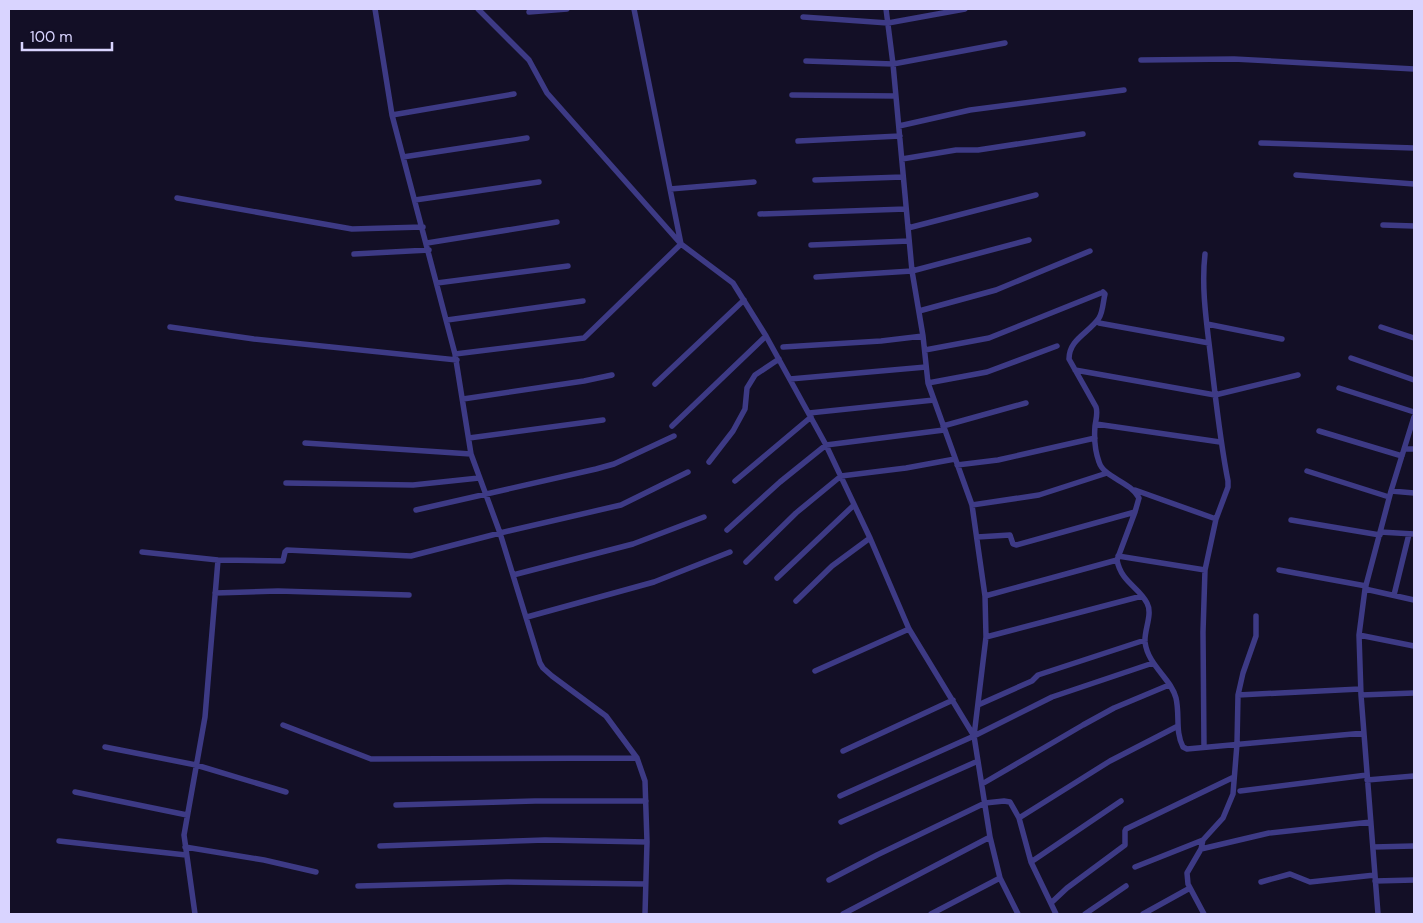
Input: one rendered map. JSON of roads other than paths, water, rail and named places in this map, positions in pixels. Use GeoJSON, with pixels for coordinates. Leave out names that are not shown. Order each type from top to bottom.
{"type":"FeatureCollection","features":[{"type":"Feature","properties":{"kind":"street"},"geometry":{"type":"LineString","coordinates":[[375,9],[392,115],[456,357],[471,454],[500,533],[540,663],[543,668],[606,716],[637,758],[645,781],[647,842],[645,914]]}},
{"type":"Feature","properties":{"kind":"street"},"geometry":{"type":"LineString","coordinates":[[478,9],[529,60],[547,93],[681,244],[733,283],[766,336],[826,445],[870,538],[909,629],[974,736]]}},
{"type":"Feature","properties":{"kind":"street"},"geometry":{"type":"LineString","coordinates":[[530,12],[567,9]]}},
{"type":"Feature","properties":{"kind":"street"},"geometry":{"type":"LineString","coordinates":[[634,9],[681,244]]}},
{"type":"Feature","properties":{"kind":"street"},"geometry":{"type":"LineString","coordinates":[[886,9],[893,64],[912,271],[923,336],[928,383],[972,505],[985,596],[986,637],[974,736],[990,837],[1000,878],[1017,914]]}},
{"type":"Feature","properties":{"kind":"street"},"geometry":{"type":"LineString","coordinates":[[803,18],[888,23],[965,9]]}},
{"type":"Feature","properties":{"kind":"street"},"geometry":{"type":"LineString","coordinates":[[806,61],[893,64],[1005,43]]}},
{"type":"Feature","properties":{"kind":"street"},"geometry":{"type":"LineString","coordinates":[[1141,60],[1234,58],[1414,68]]}},
{"type":"Feature","properties":{"kind":"street"},"geometry":{"type":"LineString","coordinates":[[899,126],[970,110],[1124,90]]}},
{"type":"Feature","properties":{"kind":"street"},"geometry":{"type":"LineString","coordinates":[[392,115],[514,94]]}},
{"type":"Feature","properties":{"kind":"street"},"geometry":{"type":"LineString","coordinates":[[792,95],[896,96]]}},
{"type":"Feature","properties":{"kind":"street"},"geometry":{"type":"LineString","coordinates":[[902,159],[956,150],[978,150],[1083,134]]}},
{"type":"Feature","properties":{"kind":"street"},"geometry":{"type":"LineString","coordinates":[[798,141],[900,136]]}},
{"type":"Feature","properties":{"kind":"street"},"geometry":{"type":"LineString","coordinates":[[403,158],[527,138]]}},
{"type":"Feature","properties":{"kind":"street"},"geometry":{"type":"LineString","coordinates":[[1261,143],[1414,148]]}},
{"type":"Feature","properties":{"kind":"street"},"geometry":{"type":"LineString","coordinates":[[1296,175],[1414,184]]}},
{"type":"Feature","properties":{"kind":"street"},"geometry":{"type":"LineString","coordinates":[[815,180],[903,177]]}},
{"type":"Feature","properties":{"kind":"street"},"geometry":{"type":"LineString","coordinates":[[415,200],[539,182]]}},
{"type":"Feature","properties":{"kind":"street"},"geometry":{"type":"LineString","coordinates":[[670,189],[754,182]]}},
{"type":"Feature","properties":{"kind":"street"},"geometry":{"type":"LineString","coordinates":[[908,228],[1036,195]]}},
{"type":"Feature","properties":{"kind":"street"},"geometry":{"type":"LineString","coordinates":[[177,198],[352,229],[423,227]]}},
{"type":"Feature","properties":{"kind":"street"},"geometry":{"type":"LineString","coordinates":[[760,214],[906,209]]}},
{"type":"Feature","properties":{"kind":"street"},"geometry":{"type":"LineString","coordinates":[[354,254],[428,247],[557,222]]}},
{"type":"Feature","properties":{"kind":"street"},"geometry":{"type":"LineString","coordinates":[[1383,224],[1414,226]]}},
{"type":"Feature","properties":{"kind":"street"},"geometry":{"type":"LineString","coordinates":[[816,277],[912,271],[1029,240]]}},
{"type":"Feature","properties":{"kind":"street"},"geometry":{"type":"LineString","coordinates":[[811,245],[909,241]]}},
{"type":"Feature","properties":{"kind":"street"},"geometry":{"type":"LineString","coordinates":[[170,327],[254,339],[456,357],[584,338],[681,244]]}},
{"type":"Feature","properties":{"kind":"street"},"geometry":{"type":"LineString","coordinates":[[919,311],[996,290],[1090,251]]}},
{"type":"Feature","properties":{"kind":"street"},"geometry":{"type":"LineString","coordinates":[[1204,747],[1203,632],[1205,570],[1216,519],[1228,487],[1220,442],[1207,324],[1203,272],[1205,254]]}},
{"type":"Feature","properties":{"kind":"street"},"geometry":{"type":"LineString","coordinates":[[437,284],[568,266]]}},
{"type":"Feature","properties":{"kind":"street"},"geometry":{"type":"LineString","coordinates":[[925,350],[989,338],[1102,292],[1104,294],[1100,316],[1073,344],[1069,352],[1069,359],[1096,406],[1094,438],[1099,464],[1107,473],[1135,490],[1216,519]]}},
{"type":"Feature","properties":{"kind":"street"},"geometry":{"type":"LineString","coordinates":[[655,384],[744,300]]}},
{"type":"Feature","properties":{"kind":"street"},"geometry":{"type":"LineString","coordinates":[[447,320],[583,301]]}},
{"type":"Feature","properties":{"kind":"street"},"geometry":{"type":"LineString","coordinates":[[1099,323],[1209,343]]}},
{"type":"Feature","properties":{"kind":"street"},"geometry":{"type":"LineString","coordinates":[[1207,324],[1282,340]]}},
{"type":"Feature","properties":{"kind":"street"},"geometry":{"type":"LineString","coordinates":[[1381,327],[1414,338]]}},
{"type":"Feature","properties":{"kind":"street"},"geometry":{"type":"LineString","coordinates":[[672,426],[766,336]]}},
{"type":"Feature","properties":{"kind":"street"},"geometry":{"type":"LineString","coordinates":[[783,347],[881,341],[923,336]]}},
{"type":"Feature","properties":{"kind":"street"},"geometry":{"type":"LineString","coordinates":[[928,383],[987,372],[1057,346]]}},
{"type":"Feature","properties":{"kind":"street"},"geometry":{"type":"LineString","coordinates":[[1351,358],[1414,380]]}},
{"type":"Feature","properties":{"kind":"street"},"geometry":{"type":"LineString","coordinates":[[709,462],[737,424],[745,408],[747,388],[755,375],[779,359]]}},
{"type":"Feature","properties":{"kind":"street"},"geometry":{"type":"LineString","coordinates":[[790,378],[926,367]]}},
{"type":"Feature","properties":{"kind":"street"},"geometry":{"type":"LineString","coordinates":[[1075,370],[1215,394],[1298,375]]}},
{"type":"Feature","properties":{"kind":"street"},"geometry":{"type":"LineString","coordinates":[[463,399],[584,382],[612,375]]}},
{"type":"Feature","properties":{"kind":"street"},"geometry":{"type":"LineString","coordinates":[[1339,388],[1414,412]]}},
{"type":"Feature","properties":{"kind":"street"},"geometry":{"type":"LineString","coordinates":[[735,481],[810,415],[934,400]]}},
{"type":"Feature","properties":{"kind":"street"},"geometry":{"type":"LineString","coordinates":[[727,530],[780,482],[826,445],[943,428],[1026,403]]}},
{"type":"Feature","properties":{"kind":"street"},"geometry":{"type":"LineString","coordinates":[[1378,914],[1361,692],[1360,635],[1366,587],[1390,494],[1414,417]]}},
{"type":"Feature","properties":{"kind":"street"},"geometry":{"type":"LineString","coordinates":[[469,438],[603,420]]}},
{"type":"Feature","properties":{"kind":"street"},"geometry":{"type":"LineString","coordinates":[[1096,424],[1220,442]]}},
{"type":"Feature","properties":{"kind":"street"},"geometry":{"type":"LineString","coordinates":[[1319,431],[1402,456]]}},
{"type":"Feature","properties":{"kind":"street"},"geometry":{"type":"LineString","coordinates":[[416,510],[596,470],[614,464],[674,436]]}},
{"type":"Feature","properties":{"kind":"street"},"geometry":{"type":"LineString","coordinates":[[746,562],[796,513],[840,476],[956,462],[998,460],[1094,438]]}},
{"type":"Feature","properties":{"kind":"street"},"geometry":{"type":"LineString","coordinates":[[305,443],[471,454]]}},
{"type":"Feature","properties":{"kind":"street"},"geometry":{"type":"LineString","coordinates":[[1404,449],[1414,449]]}},
{"type":"Feature","properties":{"kind":"street"},"geometry":{"type":"LineString","coordinates":[[1307,471],[1390,494],[1414,493]]}},
{"type":"Feature","properties":{"kind":"street"},"geometry":{"type":"LineString","coordinates":[[142,552],[218,560],[283,561],[285,552],[288,550],[411,556],[620,505],[688,472]]}},
{"type":"Feature","properties":{"kind":"street"},"geometry":{"type":"LineString","coordinates":[[972,505],[1039,495],[1107,473]]}},
{"type":"Feature","properties":{"kind":"street"},"geometry":{"type":"LineString","coordinates":[[286,483],[413,485],[479,478]]}},
{"type":"Feature","properties":{"kind":"street"},"geometry":{"type":"LineString","coordinates":[[1135,490],[1139,498],[1136,512],[1117,558],[1126,581],[1142,596],[1149,609],[1145,640],[1153,663],[1169,685],[1176,699],[1180,740],[1183,747],[1187,749],[1364,733]]}},
{"type":"Feature","properties":{"kind":"street"},"geometry":{"type":"LineString","coordinates":[[777,578],[854,505]]}},
{"type":"Feature","properties":{"kind":"street"},"geometry":{"type":"LineString","coordinates":[[977,537],[1010,535],[1013,544],[1016,545],[1136,512]]}},
{"type":"Feature","properties":{"kind":"street"},"geometry":{"type":"LineString","coordinates":[[513,575],[633,544],[704,517]]}},
{"type":"Feature","properties":{"kind":"street"},"geometry":{"type":"LineString","coordinates":[[1291,520],[1380,533],[1412,534],[1394,595]]}},
{"type":"Feature","properties":{"kind":"street"},"geometry":{"type":"LineString","coordinates":[[796,601],[832,566],[870,538]]}},
{"type":"Feature","properties":{"kind":"street"},"geometry":{"type":"LineString","coordinates":[[527,617],[654,582],[730,552]]}},
{"type":"Feature","properties":{"kind":"street"},"geometry":{"type":"LineString","coordinates":[[985,596],[1117,558],[1205,570]]}},
{"type":"Feature","properties":{"kind":"street"},"geometry":{"type":"LineString","coordinates":[[194,914],[184,835],[205,717],[218,560]]}},
{"type":"Feature","properties":{"kind":"street"},"geometry":{"type":"LineString","coordinates":[[1279,570],[1366,587],[1414,600]]}},
{"type":"Feature","properties":{"kind":"street"},"geometry":{"type":"LineString","coordinates":[[215,593],[278,591],[409,595]]}},
{"type":"Feature","properties":{"kind":"street"},"geometry":{"type":"LineString","coordinates":[[986,637],[1142,596]]}},
{"type":"Feature","properties":{"kind":"street"},"geometry":{"type":"LineString","coordinates":[[1135,867],[1203,840],[1223,818],[1233,794],[1238,695],[1243,673],[1256,636],[1256,616]]}},
{"type":"Feature","properties":{"kind":"street"},"geometry":{"type":"LineString","coordinates":[[815,671],[909,629]]}},
{"type":"Feature","properties":{"kind":"street"},"geometry":{"type":"LineString","coordinates":[[1360,635],[1414,646]]}},
{"type":"Feature","properties":{"kind":"street"},"geometry":{"type":"LineString","coordinates":[[978,705],[1032,681],[1038,674],[1145,640]]}},
{"type":"Feature","properties":{"kind":"street"},"geometry":{"type":"LineString","coordinates":[[840,796],[974,736],[1052,697],[1153,663]]}},
{"type":"Feature","properties":{"kind":"street"},"geometry":{"type":"LineString","coordinates":[[982,784],[1083,724],[1114,708],[1169,685]]}},
{"type":"Feature","properties":{"kind":"street"},"geometry":{"type":"LineString","coordinates":[[1238,695],[1361,692],[1414,693]]}},
{"type":"Feature","properties":{"kind":"street"},"geometry":{"type":"LineString","coordinates":[[843,751],[953,700]]}},
{"type":"Feature","properties":{"kind":"street"},"geometry":{"type":"LineString","coordinates":[[283,724],[371,759],[637,758]]}},
{"type":"Feature","properties":{"kind":"street"},"geometry":{"type":"LineString","coordinates":[[1020,818],[1110,760],[1178,726]]}},
{"type":"Feature","properties":{"kind":"street"},"geometry":{"type":"LineString","coordinates":[[105,747],[196,765],[286,792]]}},
{"type":"Feature","properties":{"kind":"street"},"geometry":{"type":"LineString","coordinates":[[841,822],[978,761]]}},
{"type":"Feature","properties":{"kind":"street"},"geometry":{"type":"LineString","coordinates":[[1240,791],[1367,778],[1414,776]]}},
{"type":"Feature","properties":{"kind":"street"},"geometry":{"type":"LineString","coordinates":[[1051,903],[1067,888],[1125,845],[1126,829],[1234,777]]}},
{"type":"Feature","properties":{"kind":"street"},"geometry":{"type":"LineString","coordinates":[[75,792],[187,815]]}},
{"type":"Feature","properties":{"kind":"street"},"geometry":{"type":"LineString","coordinates":[[396,805],[535,801],[646,801]]}},
{"type":"Feature","properties":{"kind":"street"},"geometry":{"type":"LineString","coordinates":[[1030,862],[1121,801]]}},
{"type":"Feature","properties":{"kind":"street"},"geometry":{"type":"LineString","coordinates":[[829,880],[985,803],[1010,802],[1020,818],[1030,862],[1056,914]]}},
{"type":"Feature","properties":{"kind":"street"},"geometry":{"type":"LineString","coordinates":[[1201,849],[1269,833],[1371,822]]}},
{"type":"Feature","properties":{"kind":"street"},"geometry":{"type":"LineString","coordinates":[[843,914],[990,837]]}},
{"type":"Feature","properties":{"kind":"street"},"geometry":{"type":"LineString","coordinates":[[380,846],[545,840],[647,842]]}},
{"type":"Feature","properties":{"kind":"street"},"geometry":{"type":"LineString","coordinates":[[1203,840],[1201,849],[1187,873],[1188,884],[1204,914]]}},
{"type":"Feature","properties":{"kind":"street"},"geometry":{"type":"LineString","coordinates":[[59,841],[186,855]]}},
{"type":"Feature","properties":{"kind":"street"},"geometry":{"type":"LineString","coordinates":[[1373,847],[1414,846]]}},
{"type":"Feature","properties":{"kind":"street"},"geometry":{"type":"LineString","coordinates":[[185,847],[264,860],[316,872]]}},
{"type":"Feature","properties":{"kind":"street"},"geometry":{"type":"LineString","coordinates":[[1261,882],[1290,874],[1310,882],[1375,878],[1414,880]]}},
{"type":"Feature","properties":{"kind":"street"},"geometry":{"type":"LineString","coordinates":[[931,914],[1000,878]]}},
{"type":"Feature","properties":{"kind":"street"},"geometry":{"type":"LineString","coordinates":[[358,886],[507,882],[645,884]]}},
{"type":"Feature","properties":{"kind":"street"},"geometry":{"type":"LineString","coordinates":[[1085,914],[1126,886]]}},
{"type":"Feature","properties":{"kind":"street"},"geometry":{"type":"LineString","coordinates":[[1143,914],[1190,888]]}}]}
